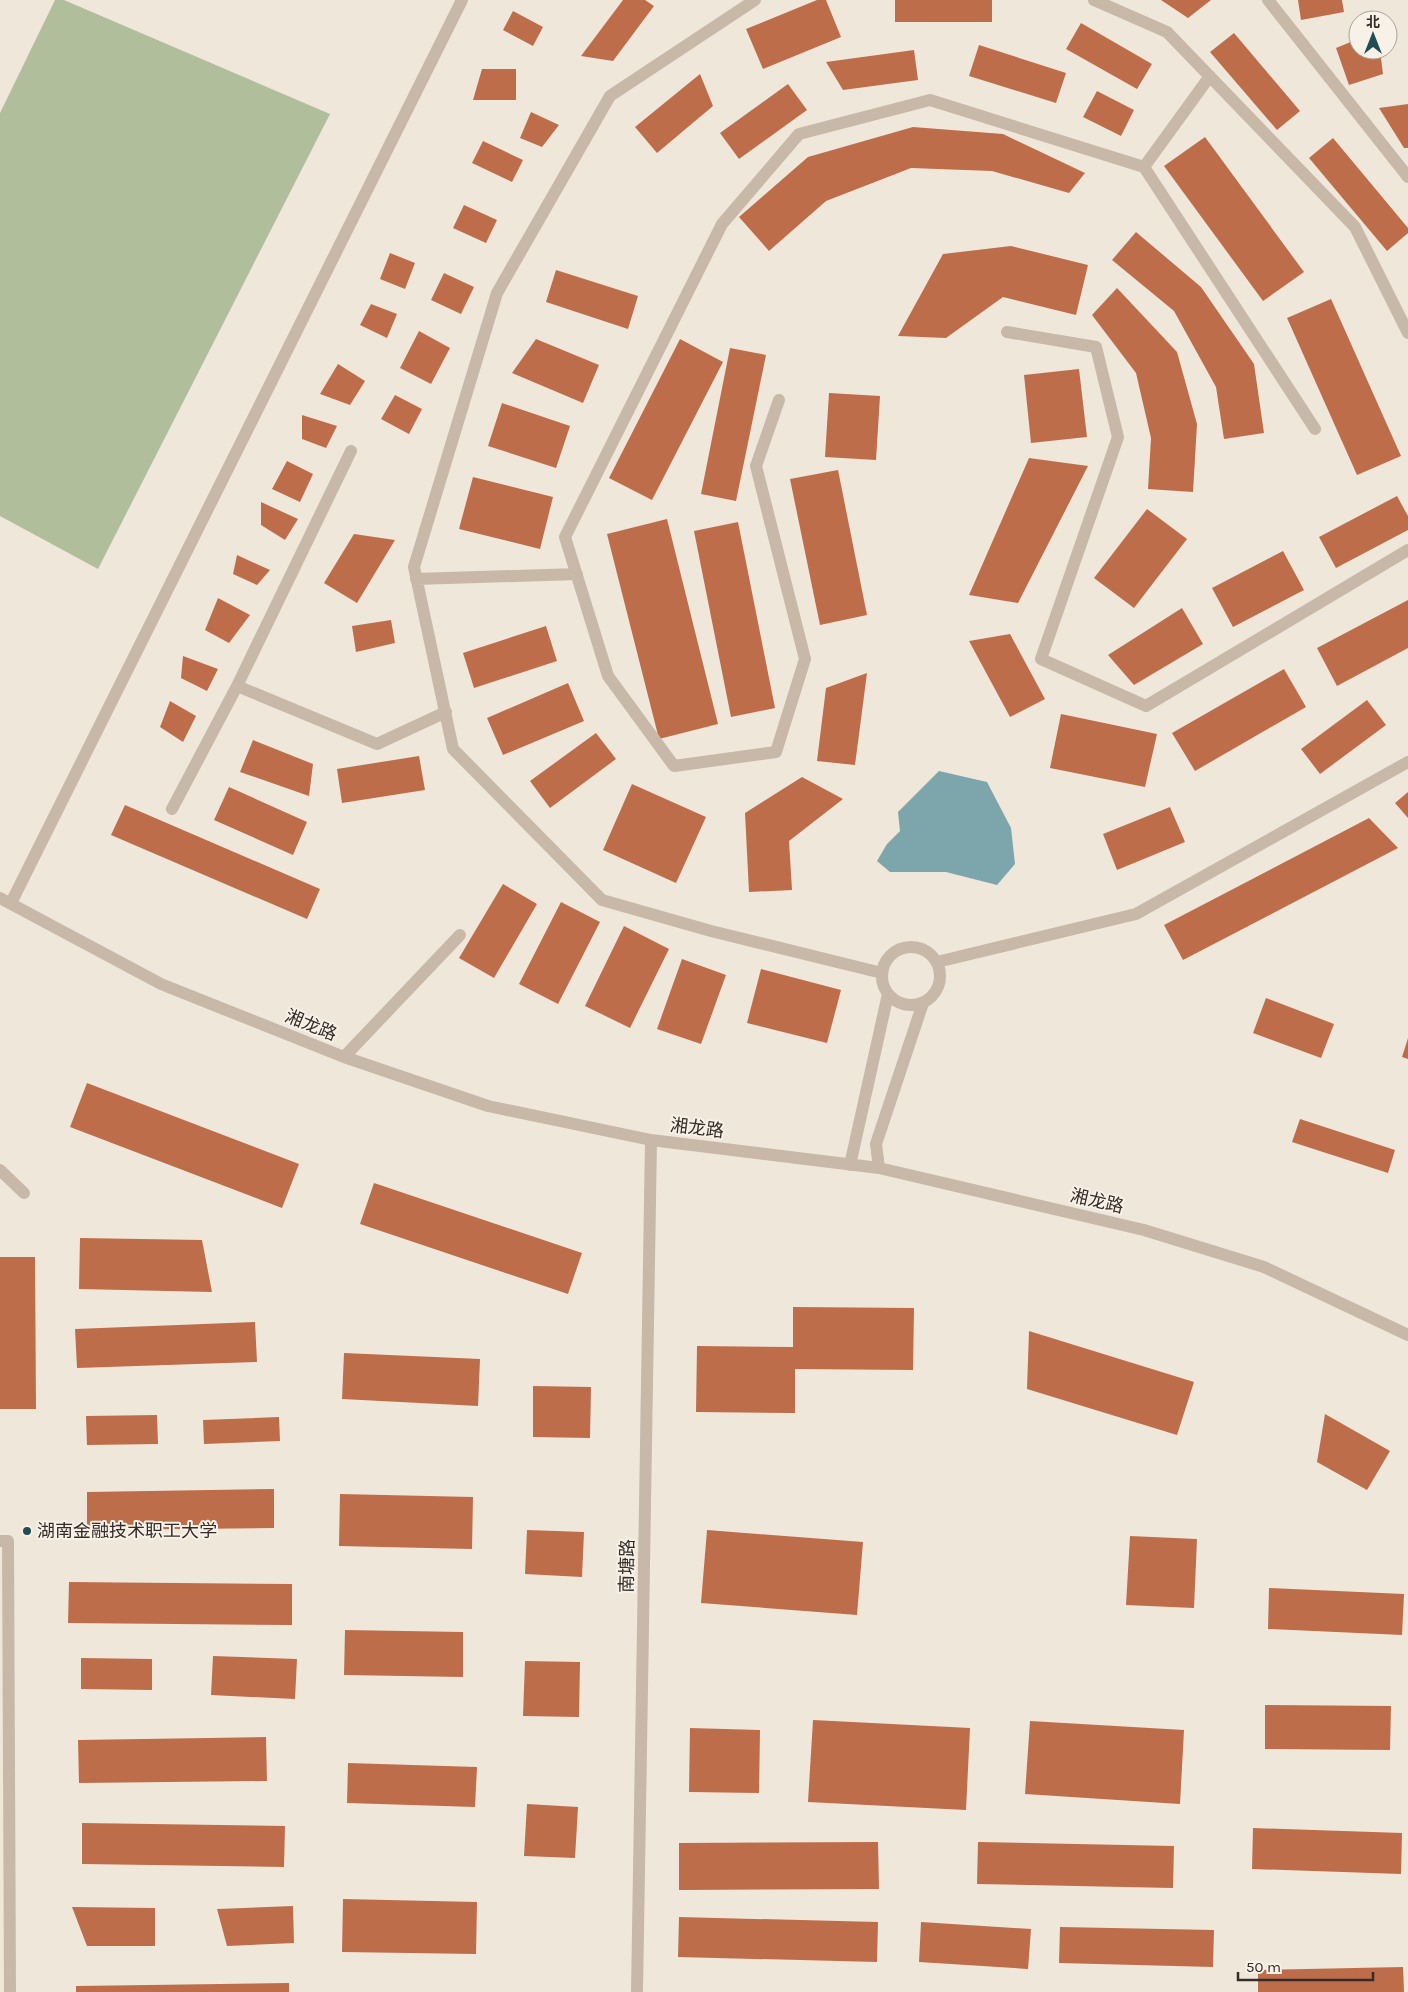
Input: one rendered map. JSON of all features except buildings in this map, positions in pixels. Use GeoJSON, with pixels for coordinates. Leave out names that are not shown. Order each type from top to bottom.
{"type":"FeatureCollection","features":[{"type":"Feature","properties":{"kind":"street"},"geometry":{"type":"LineString","coordinates":[[5,900],[462,0]]}},
{"type":"Feature","properties":{"kind":"street"},"geometry":{"type":"LineString","coordinates":[[755,0],[610,96],[497,293],[414,567],[454,749],[602,900],[710,931],[882,972]]}},
{"type":"Feature","properties":{"kind":"street"},"geometry":{"type":"LineString","coordinates":[[1094,0],[1167,32],[1355,228],[1408,333]]}},
{"type":"Feature","properties":{"kind":"street"},"geometry":{"type":"LineString","coordinates":[[1268,0],[1408,177]]}},
{"type":"Feature","properties":{"kind":"street"},"geometry":{"type":"LineString","coordinates":[[1144,167],[1210,76]]}},
{"type":"Feature","properties":{"kind":"street"},"geometry":{"type":"LineString","coordinates":[[779,400],[756,466],[805,658],[776,752],[674,766],[608,676],[565,537],[722,224],[799,134],[930,100],[1144,167],[1315,429]]}},
{"type":"Feature","properties":{"kind":"street"},"geometry":{"type":"LineString","coordinates":[[1007,332],[1096,347],[1118,437],[1041,658],[1146,706],[1408,550]]}},
{"type":"Feature","properties":{"kind":"street"},"geometry":{"type":"LineString","coordinates":[[172,809],[237,686],[351,451]]}},
{"type":"Feature","properties":{"kind":"street"},"geometry":{"type":"LineString","coordinates":[[416,579],[576,574]]}},
{"type":"Feature","properties":{"kind":"street"},"geometry":{"type":"LineString","coordinates":[[237,686],[377,744],[446,712]]}},
{"type":"Feature","properties":{"kind":"street"},"geometry":{"type":"LineString","coordinates":[[937,962],[1136,914],[1408,762]]}},
{"type":"Feature","properties":{"kind":"street","name":"湘龙路"},"geometry":{"type":"LineString","coordinates":[[5,900],[161,984],[344,1057],[488,1106],[651,1140],[879,1168],[1144,1230],[1264,1267],[1408,1335]]}},
{"type":"Feature","properties":{"kind":"street"},"geometry":{"type":"LineString","coordinates":[[344,1057],[460,935]]}},
{"type":"Feature","properties":{"kind":"street"},"geometry":{"type":"LineString","coordinates":[[917,948],[927,952],[937,962],[941,977],[939,987],[934,996],[923,1003],[907,1005],[898,1003],[888,994],[882,982],[882,972],[890,956],[897,951],[917,948]]}},
{"type":"Feature","properties":{"kind":"street"},"geometry":{"type":"LineString","coordinates":[[850,1165],[888,994]]}},
{"type":"Feature","properties":{"kind":"street"},"geometry":{"type":"LineString","coordinates":[[879,1168],[876,1144],[923,1003]]}},
{"type":"Feature","properties":{"kind":"street","name":"南塘路"},"geometry":{"type":"LineString","coordinates":[[637,1992],[651,1140]]}},
{"type":"Feature","properties":{"kind":"street"},"geometry":{"type":"LineString","coordinates":[[0,1170],[24,1193]]}},
{"type":"Feature","properties":{"kind":"street"},"geometry":{"type":"LineString","coordinates":[[0,1540],[8,1540],[4,1785],[10,1992]]}},
{"type":"Feature","properties":{"kind":"green space"},"geometry":{"type":"Polygon","coordinates":[[[55,0],[64,0],[330,114],[98,569],[0,516],[0,113],[55,0]]]}},
{"type":"Feature","properties":{"kind":"water"},"geometry":{"type":"Polygon","coordinates":[[[939,771],[987,782],[1011,828],[1015,864],[997,885],[946,872],[890,872],[877,861],[887,844],[900,831],[898,812],[939,771]]]}},
{"type":"Feature","properties":{"kind":"place","name":"湖南金融技术职工大学"},"geometry":{"type":"Point","coordinates":[27,1531]}}]}
